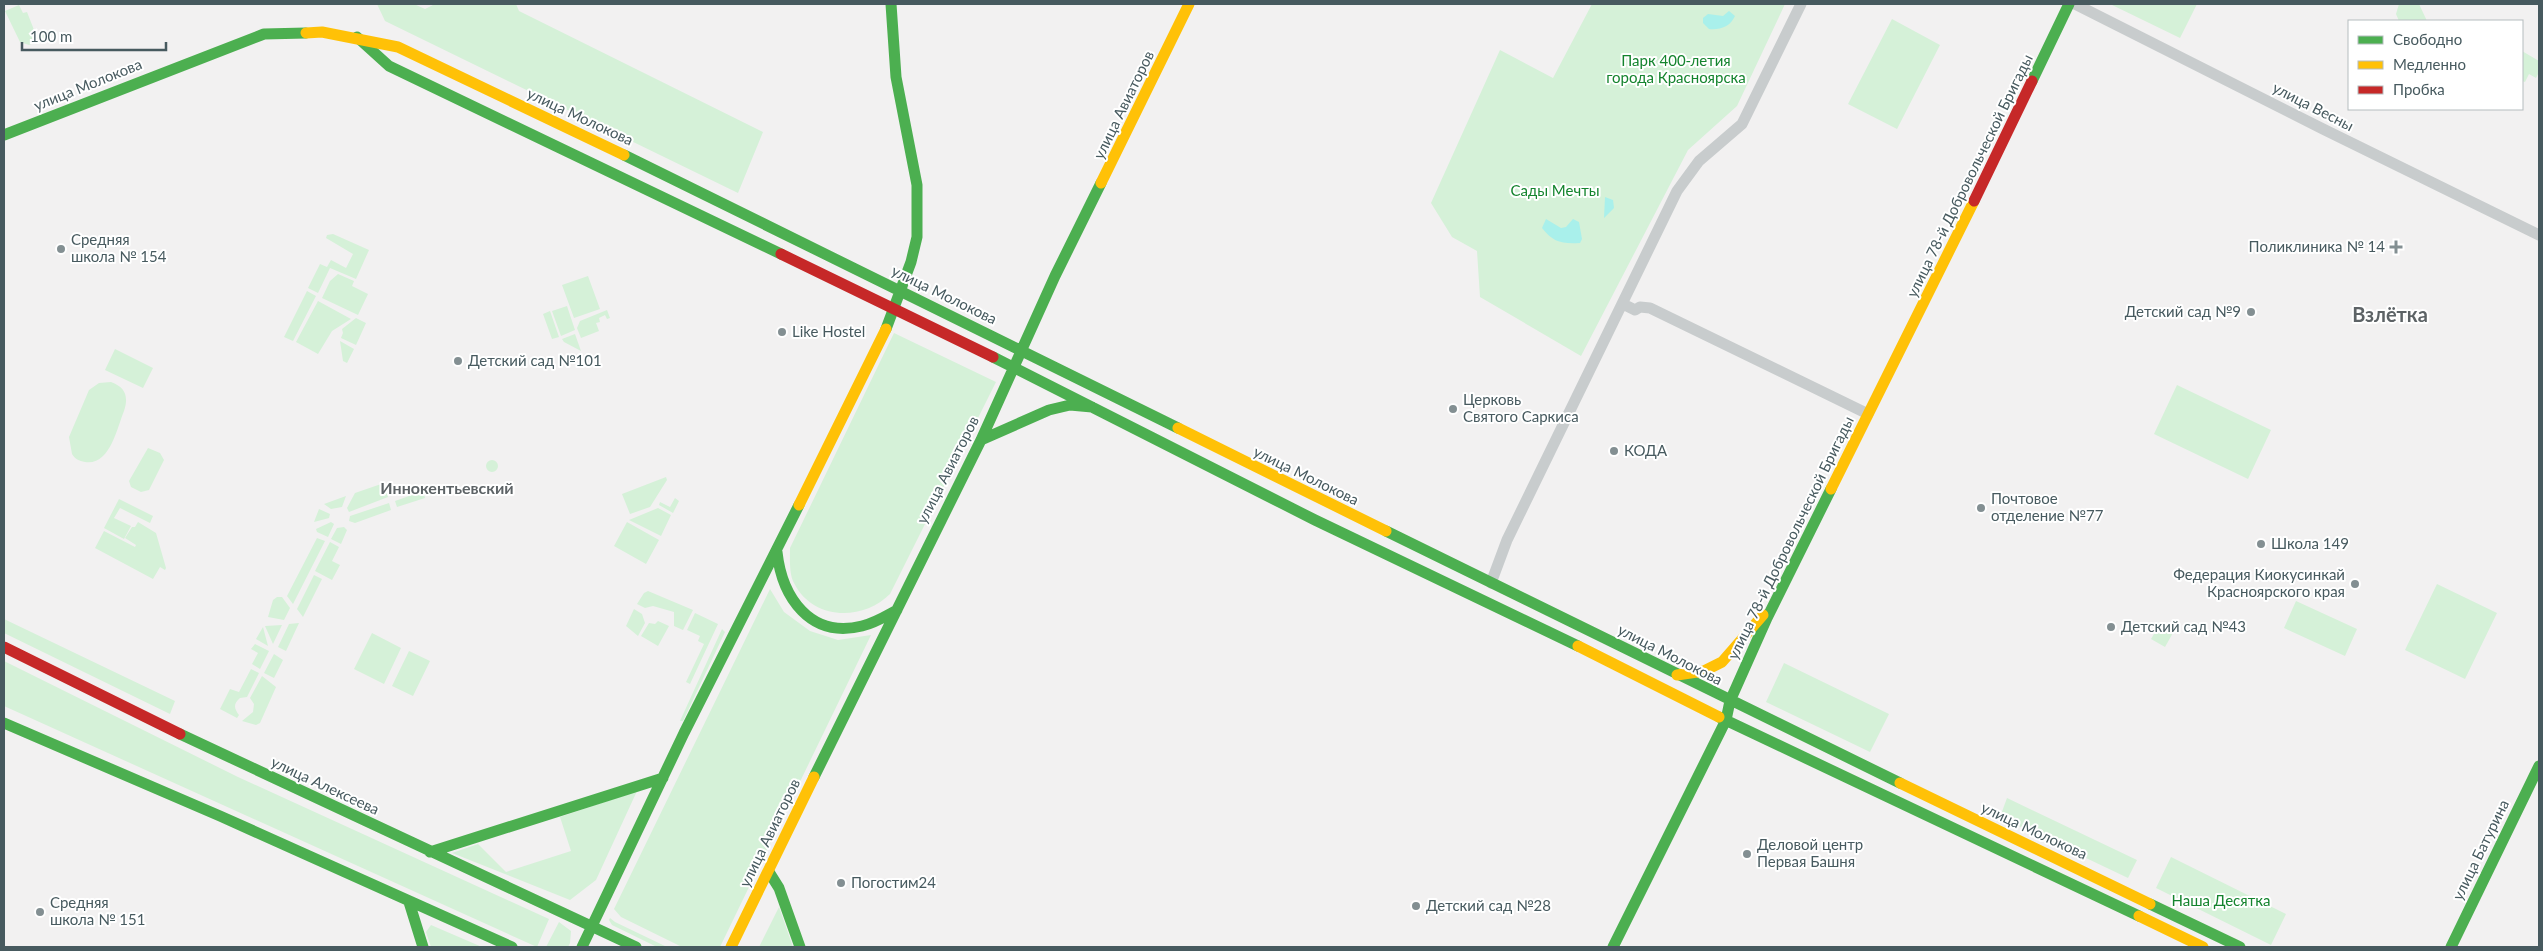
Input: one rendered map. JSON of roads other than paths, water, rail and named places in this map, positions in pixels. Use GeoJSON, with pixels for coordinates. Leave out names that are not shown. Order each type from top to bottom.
{"type":"FeatureCollection","features":[{"type":"Feature","properties":{"kind":"main road"},"geometry":{"type":"LineString","coordinates":[[582,947],[663,778],[887,326],[901,290],[917,237],[917,185],[896,77],[890,4]]}},
{"type":"Feature","properties":{"kind":"main road","name":"улица Авиаторов"},"geometry":{"type":"LineString","coordinates":[[731,947],[869,663],[981,440],[1055,276],[1189,4]]}},
{"type":"Feature","properties":{"kind":"main road","name":"улица 78-й Добровольческой Бригады"},"geometry":{"type":"LineString","coordinates":[[1613,947],[1726,720],[1730,701],[1777,598],[1953,246],[2069,4]]}},
{"type":"Feature","properties":{"kind":"main road","name":"улица Молокова"},"geometry":{"type":"LineString","coordinates":[[4,135],[264,34],[322,32],[357,37],[398,47],[901,290],[1150,416],[1730,701],[2240,947]]}},
{"type":"Feature","properties":{"kind":"main road"},"geometry":{"type":"LineString","coordinates":[[357,37],[389,66],[893,308],[1315,520],[1505,610],[1726,720],[2203,947]]}},
{"type":"Feature","properties":{"kind":"main road"},"geometry":{"type":"LineString","coordinates":[[981,440],[1050,410],[1070,405],[1092,407]]}},
{"type":"Feature","properties":{"kind":"main road"},"geometry":{"type":"LineString","coordinates":[[777,551],[777,567],[783,586],[794,606],[812,620],[832,628],[859,627],[897,610]]}},
{"type":"Feature","properties":{"kind":"main road"},"geometry":{"type":"LineString","coordinates":[[1677,675],[1704,671],[1722,662],[1777,598]]}},
{"type":"Feature","properties":{"kind":"main road","name":"улица Алексеева"},"geometry":{"type":"LineString","coordinates":[[4,647],[430,852],[636,947]]}},
{"type":"Feature","properties":{"kind":"main road"},"geometry":{"type":"LineString","coordinates":[[4,723],[220,816],[512,947]]}},
{"type":"Feature","properties":{"kind":"main road","name":"улица Батурина"},"geometry":{"type":"LineString","coordinates":[[2451,947],[2539,766]]}},
{"type":"Feature","properties":{"kind":"main road"},"geometry":{"type":"LineString","coordinates":[[430,852],[663,778]]}},
{"type":"Feature","properties":{"kind":"main road"},"geometry":{"type":"LineString","coordinates":[[769,872],[779,888],[800,947]]}},
{"type":"Feature","properties":{"kind":"main road"},"geometry":{"type":"LineString","coordinates":[[409,902],[423,947]]}},
{"type":"Feature","properties":{"kind":"street"},"geometry":{"type":"LineString","coordinates":[[1490,583],[1507,540],[1677,191],[1700,162],[1742,124],[1801,4]]}},
{"type":"Feature","properties":{"kind":"street","name":"улица Весны"},"geometry":{"type":"LineString","coordinates":[[2075,4],[2539,235]]}},
{"type":"Feature","properties":{"kind":"street","name":"улица 78-й Добровольческой Бригады"},"geometry":{"type":"LineString","coordinates":[[1622,304],[1635,310],[1640,307],[1650,308],[1868,414]]}},
{"type":"Feature","properties":{"kind":"water"},"geometry":{"type":"Polygon","coordinates":[[[1729,11],[1735,16],[1724,27],[1709,29],[1703,23],[1703,18],[1708,14],[1723,16],[1729,11]]]}},
{"type":"Feature","properties":{"kind":"water"},"geometry":{"type":"Polygon","coordinates":[[[1605,197],[1613,200],[1614,208],[1604,218],[1605,197]]]}},
{"type":"Feature","properties":{"kind":"water"},"geometry":{"type":"Polygon","coordinates":[[[1546,219],[1561,228],[1566,227],[1573,219],[1579,222],[1582,239],[1580,243],[1568,243],[1554,239],[1542,228],[1546,219]]]}},
{"type":"Feature","properties":{"kind":"place","name":"Поликлиника № 14"},"geometry":{"type":"Point","coordinates":[2396,247]}},
{"type":"Feature","properties":{"kind":"place","name":"Средняя школа № 154"},"geometry":{"type":"Point","coordinates":[61,249]}},
{"type":"Feature","properties":{"kind":"place","name":"Детский сад №9"},"geometry":{"type":"Point","coordinates":[2251,312]}},
{"type":"Feature","properties":{"kind":"place","name":"Like Hostel"},"geometry":{"type":"Point","coordinates":[782,332]}},
{"type":"Feature","properties":{"kind":"place","name":"Детский сад №101"},"geometry":{"type":"Point","coordinates":[458,361]}},
{"type":"Feature","properties":{"kind":"place","name":"Церковь Святого Саркиса"},"geometry":{"type":"Point","coordinates":[1453,409]}},
{"type":"Feature","properties":{"kind":"place","name":"КОДА"},"geometry":{"type":"Point","coordinates":[1614,451]}},
{"type":"Feature","properties":{"kind":"place","name":"Почтовое отделение №77"},"geometry":{"type":"Point","coordinates":[1981,508]}},
{"type":"Feature","properties":{"kind":"place","name":"Школа 149"},"geometry":{"type":"Point","coordinates":[2261,544]}},
{"type":"Feature","properties":{"kind":"place","name":"Федерация Киокусинкай Красноярского края"},"geometry":{"type":"Point","coordinates":[2355,584]}},
{"type":"Feature","properties":{"kind":"place","name":"Детский сад №43"},"geometry":{"type":"Point","coordinates":[2111,627]}},
{"type":"Feature","properties":{"kind":"place","name":"Деловой центр Первая Башня"},"geometry":{"type":"Point","coordinates":[1747,854]}},
{"type":"Feature","properties":{"kind":"place","name":"Погостим24"},"geometry":{"type":"Point","coordinates":[841,883]}},
{"type":"Feature","properties":{"kind":"place","name":"Детский сад №28"},"geometry":{"type":"Point","coordinates":[1416,906]}},
{"type":"Feature","properties":{"kind":"place","name":"Средняя школа № 151"},"geometry":{"type":"Point","coordinates":[40,912]}},
{"type":"Feature","properties":{"kind":"district","name":"Взлётка"},"geometry":{"type":"Point","coordinates":[2390,315]}},
{"type":"Feature","properties":{"kind":"district","name":"Иннокентьевский"},"geometry":{"type":"Point","coordinates":[447,488]}},
{"type":"Feature","properties":{"kind":"park label","name":"Парк 400-летия города Красноярска"},"geometry":{"type":"Point","coordinates":[1676,70]}},
{"type":"Feature","properties":{"kind":"park label","name":"Сады Мечты"},"geometry":{"type":"Point","coordinates":[1555,191]}},
{"type":"Feature","properties":{"kind":"park label","name":"Наша Десятка"},"geometry":{"type":"Point","coordinates":[2221,901]}}]}
